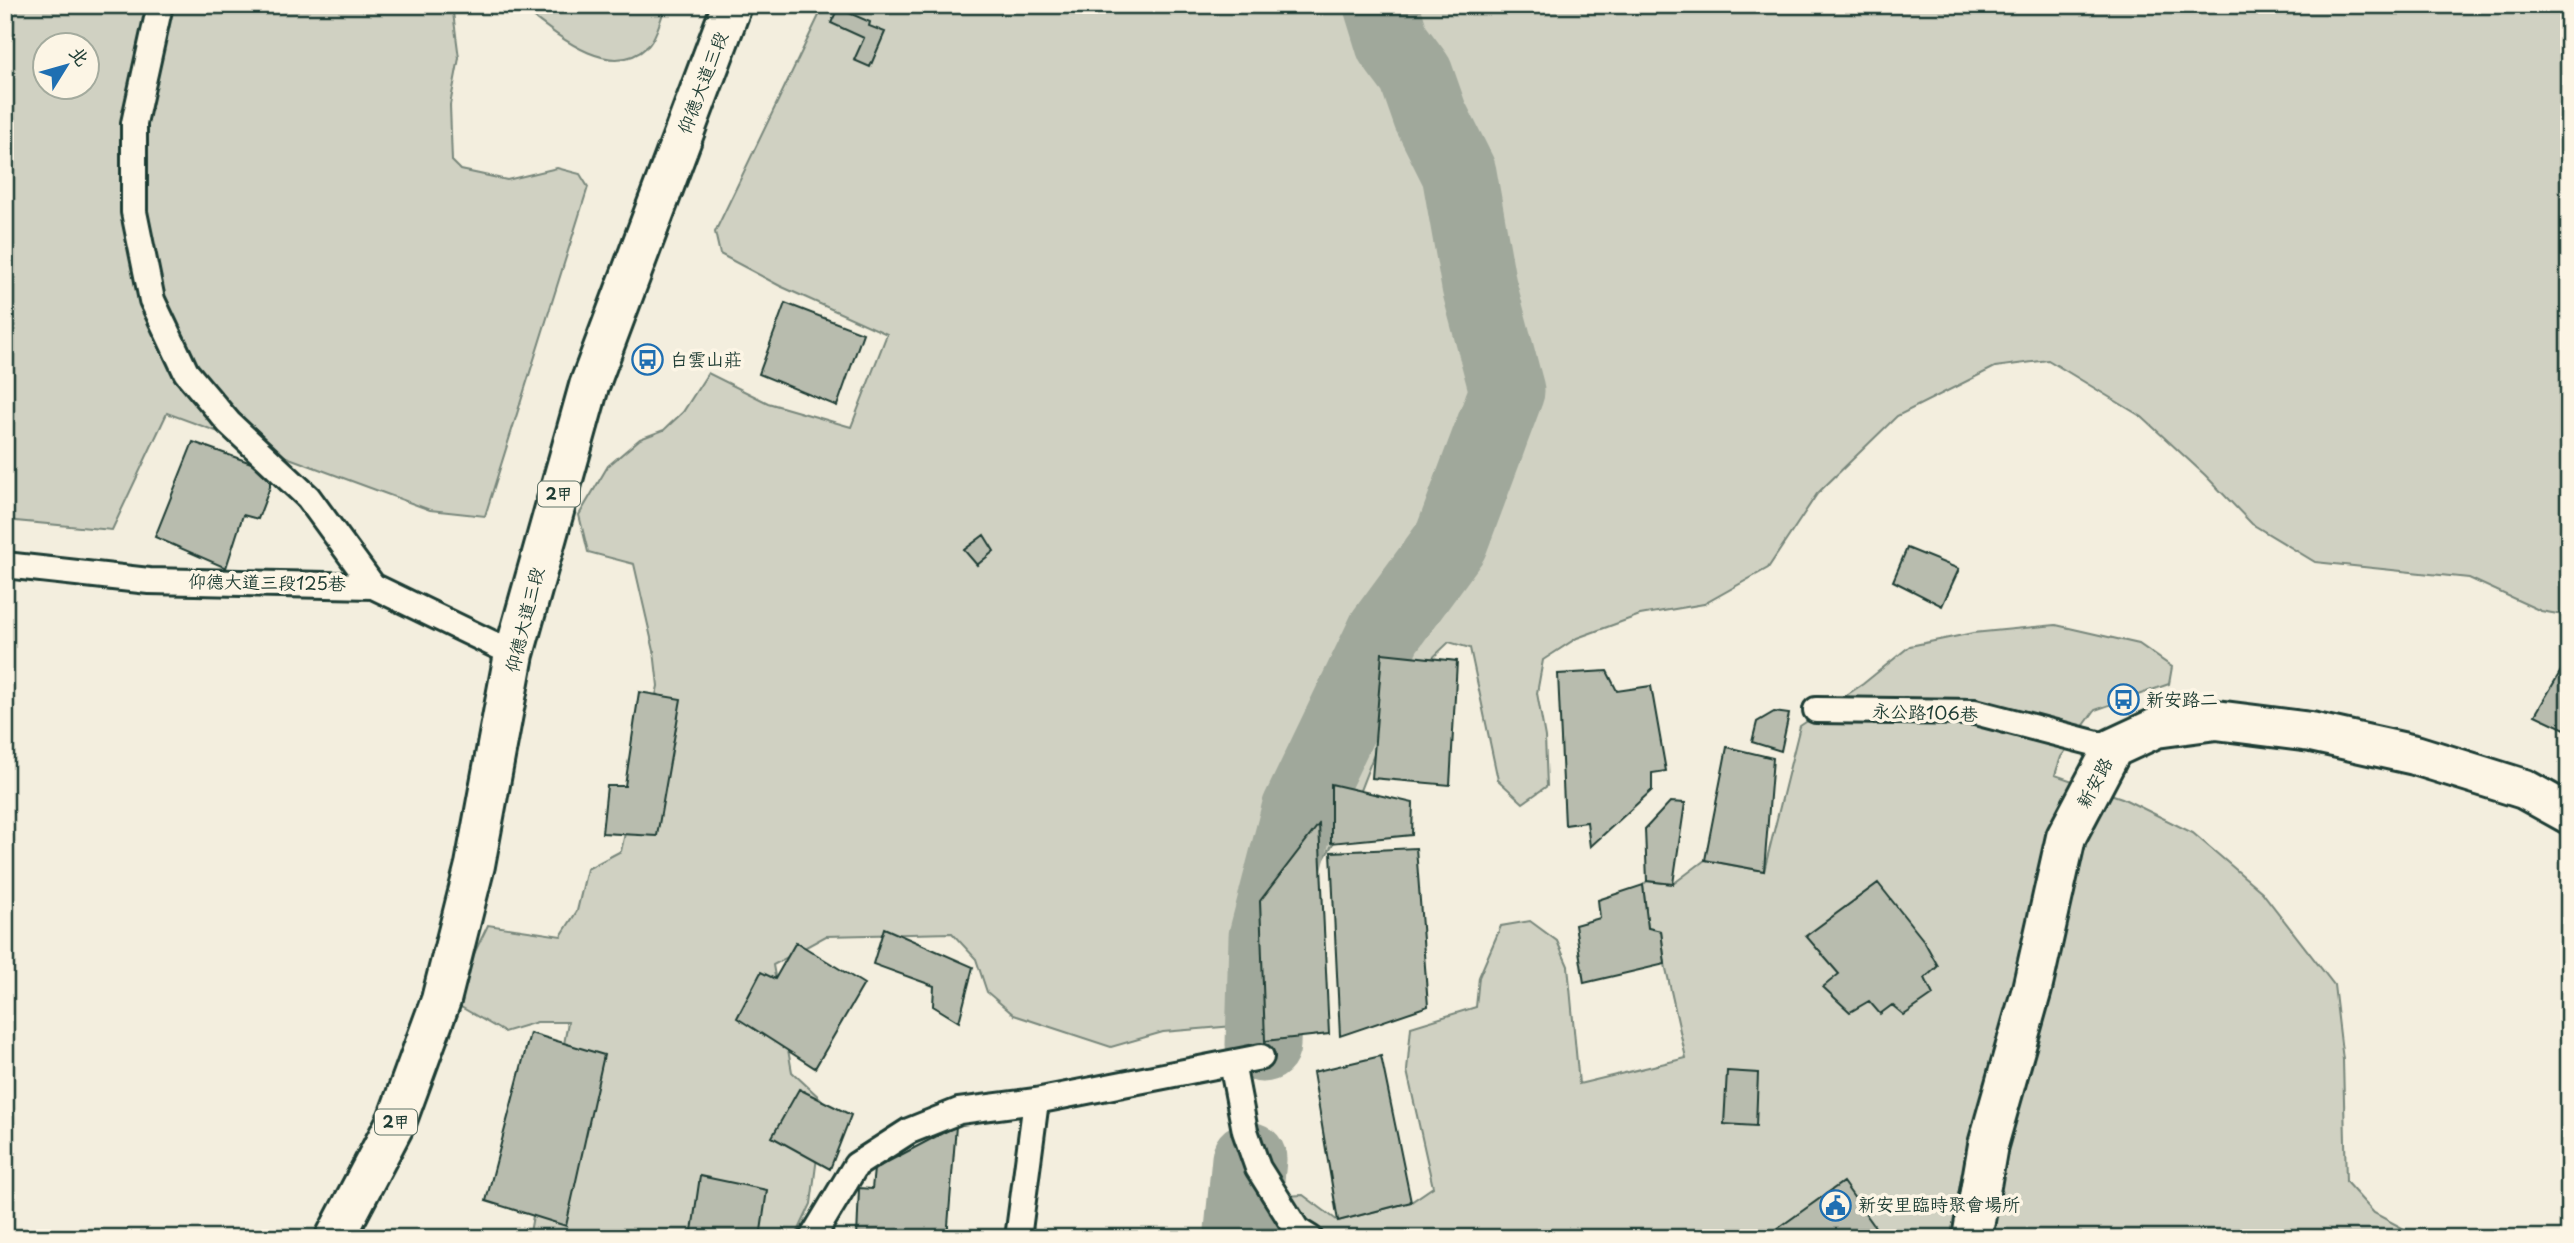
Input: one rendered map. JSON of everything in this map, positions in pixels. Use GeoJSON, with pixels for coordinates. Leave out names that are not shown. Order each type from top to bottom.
{"type":"FeatureCollection","features":[{"type":"Feature","properties":{"kind":"main road","name":"仰德大道三段"},"geometry":{"type":"LineString","coordinates":[[335,1238],[397,1120],[441,1000],[475,865],[514,654],[589,386],[732,5]]}},
{"type":"Feature","properties":{"kind":"main road","name":"新安路"},"geometry":{"type":"LineString","coordinates":[[1972,1238],[1988,1145],[2032,989],[2066,836],[2113,748],[2156,728],[2216,720],[2311,732],[2415,755],[2524,789],[2569,814]]}},
{"type":"Feature","properties":{"kind":"lane"},"geometry":{"type":"LineString","coordinates":[[160,5],[134,123],[134,212],[152,300],[186,372],[229,423],[308,498],[373,586]]}},
{"type":"Feature","properties":{"kind":"lane","name":"仰德大道三段125巷"},"geometry":{"type":"LineString","coordinates":[[5,565],[149,581],[373,586],[514,654]]}},
{"type":"Feature","properties":{"kind":"lane","name":"永公路106巷"},"geometry":{"type":"LineString","coordinates":[[1816,710],[1975,712],[2113,748]]}},
{"type":"Feature","properties":{"kind":"lane"},"geometry":{"type":"LineString","coordinates":[[812,1238],[856,1165],[909,1131],[959,1111],[1036,1101],[1261,1056]]}},
{"type":"Feature","properties":{"kind":"lane"},"geometry":{"type":"LineString","coordinates":[[1232,1063],[1245,1131],[1258,1168],[1297,1230],[1310,1238]]}},
{"type":"Feature","properties":{"kind":"lane"},"geometry":{"type":"LineString","coordinates":[[1018,1238],[1036,1101]]}},
{"type":"Feature","properties":{"kind":"shaded area"},"geometry":{"type":"Polygon","coordinates":[[[5,5],[452,5],[459,58],[450,105],[452,161],[461,170],[507,180],[557,168],[580,174],[588,187],[485,516],[430,510],[167,413],[112,530],[5,520],[5,5]]]}},
{"type":"Feature","properties":{"kind":"shaded area"},"geometry":{"type":"Polygon","coordinates":[[[518,5],[666,5],[648,46],[633,56],[616,59],[580,49],[518,5]]]}},
{"type":"Feature","properties":{"kind":"shaded area"},"geometry":{"type":"Polygon","coordinates":[[[824,5],[2569,5],[2569,616],[2541,611],[2469,578],[2315,562],[2252,524],[2205,475],[2142,417],[2048,360],[1995,367],[1897,416],[1817,494],[1768,568],[1704,604],[1640,615],[1577,638],[1543,660],[1537,693],[1545,737],[1547,786],[1523,803],[1498,780],[1470,648],[1449,642],[1399,690],[1352,811],[1297,905],[1279,966],[1234,1026],[1163,1032],[1111,1047],[1014,1015],[987,992],[976,959],[952,933],[826,936],[773,965],[792,1072],[824,1102],[811,1204],[795,1238],[529,1238],[568,1022],[537,1022],[504,1032],[461,1007],[465,972],[488,925],[561,936],[577,911],[587,869],[621,851],[658,686],[654,651],[634,564],[588,552],[579,515],[608,466],[640,439],[664,430],[683,412],[708,373],[768,403],[851,427],[887,334],[780,286],[720,254],[715,232],[824,5]]]}},
{"type":"Feature","properties":{"kind":"shaded area"},"geometry":{"type":"Polygon","coordinates":[[[2056,625],[2139,644],[2172,667],[2169,684],[2095,710],[2061,757],[2055,775],[2122,798],[2193,833],[2262,892],[2334,985],[2343,1060],[2346,1182],[2374,1213],[2421,1238],[1219,1238],[1248,1198],[1303,1195],[1338,1221],[1411,1202],[1433,1187],[1407,1071],[1411,1027],[1476,1007],[1479,977],[1501,926],[1530,921],[1557,941],[1568,966],[1579,1084],[1686,1058],[1665,964],[1661,931],[1648,928],[1643,885],[1647,881],[1673,884],[1705,860],[1764,871],[1800,726],[1863,684],[1910,646],[1973,633],[2056,625]]]}},
{"type":"Feature","properties":{"kind":"building"},"geometry":{"type":"Polygon","coordinates":[[[838,8],[885,32],[870,67],[854,60],[864,38],[831,23],[838,8]]]}},
{"type":"Feature","properties":{"kind":"building"},"geometry":{"type":"Polygon","coordinates":[[[785,303],[863,333],[837,406],[759,374],[785,303]]]}},
{"type":"Feature","properties":{"kind":"building"},"geometry":{"type":"Polygon","coordinates":[[[193,442],[265,468],[270,473],[270,487],[258,519],[243,515],[226,568],[155,537],[193,442]]]}},
{"type":"Feature","properties":{"kind":"building"},"geometry":{"type":"Polygon","coordinates":[[[984,535],[994,551],[977,565],[964,550],[984,535]]]}},
{"type":"Feature","properties":{"kind":"building"},"geometry":{"type":"Polygon","coordinates":[[[1907,548],[1959,569],[1942,606],[1893,581],[1907,548]]]}},
{"type":"Feature","properties":{"kind":"building"},"geometry":{"type":"Polygon","coordinates":[[[1382,653],[1457,661],[1450,785],[1372,778],[1382,653]]]}},
{"type":"Feature","properties":{"kind":"building"},"geometry":{"type":"Polygon","coordinates":[[[2569,657],[2569,731],[2535,715],[2569,657]]]}},
{"type":"Feature","properties":{"kind":"building"},"geometry":{"type":"Polygon","coordinates":[[[1607,671],[1617,691],[1651,686],[1666,771],[1652,773],[1652,790],[1590,847],[1587,822],[1565,825],[1558,674],[1607,671]]]}},
{"type":"Feature","properties":{"kind":"building"},"geometry":{"type":"Polygon","coordinates":[[[639,692],[681,699],[657,836],[602,833],[607,786],[625,786],[639,692]]]}},
{"type":"Feature","properties":{"kind":"building"},"geometry":{"type":"Polygon","coordinates":[[[1774,712],[1789,714],[1781,751],[1752,742],[1757,722],[1774,712]]]}},
{"type":"Feature","properties":{"kind":"building"},"geometry":{"type":"Polygon","coordinates":[[[1727,747],[1773,758],[1764,871],[1705,860],[1727,747]]]}},
{"type":"Feature","properties":{"kind":"building"},"geometry":{"type":"Polygon","coordinates":[[[1331,784],[1413,803],[1412,835],[1331,843],[1331,784]]]}},
{"type":"Feature","properties":{"kind":"building"},"geometry":{"type":"Polygon","coordinates":[[[1670,802],[1685,803],[1673,884],[1647,881],[1645,829],[1670,802]]]}},
{"type":"Feature","properties":{"kind":"building"},"geometry":{"type":"Polygon","coordinates":[[[1319,824],[1329,1034],[1265,1041],[1260,901],[1319,824]]]}},
{"type":"Feature","properties":{"kind":"building"},"geometry":{"type":"Polygon","coordinates":[[[1416,848],[1428,1006],[1340,1036],[1331,852],[1416,848]]]}},
{"type":"Feature","properties":{"kind":"building"},"geometry":{"type":"Polygon","coordinates":[[[1878,883],[1924,941],[1938,966],[1925,978],[1933,995],[1904,1015],[1892,1005],[1880,1014],[1869,1001],[1850,1012],[1823,987],[1839,974],[1806,936],[1878,883]]]}},
{"type":"Feature","properties":{"kind":"building"},"geometry":{"type":"Polygon","coordinates":[[[1643,885],[1648,928],[1661,931],[1665,964],[1584,983],[1575,925],[1600,918],[1598,900],[1643,885]]]}},
{"type":"Feature","properties":{"kind":"building"},"geometry":{"type":"Polygon","coordinates":[[[884,928],[973,967],[959,1022],[933,1006],[934,986],[873,964],[884,928]]]}},
{"type":"Feature","properties":{"kind":"building"},"geometry":{"type":"Polygon","coordinates":[[[796,942],[864,984],[815,1068],[737,1018],[761,972],[775,979],[796,942]]]}},
{"type":"Feature","properties":{"kind":"building"},"geometry":{"type":"Polygon","coordinates":[[[530,1033],[604,1055],[566,1226],[486,1201],[530,1033]]]}},
{"type":"Feature","properties":{"kind":"building"},"geometry":{"type":"Polygon","coordinates":[[[1381,1056],[1411,1202],[1338,1221],[1313,1072],[1381,1056]]]}},
{"type":"Feature","properties":{"kind":"building"},"geometry":{"type":"Polygon","coordinates":[[[1727,1071],[1758,1073],[1756,1126],[1724,1124],[1727,1071]]]}},
{"type":"Feature","properties":{"kind":"building"},"geometry":{"type":"Polygon","coordinates":[[[799,1089],[851,1115],[830,1169],[772,1137],[799,1089]]]}},
{"type":"Feature","properties":{"kind":"building"},"geometry":{"type":"Polygon","coordinates":[[[956,1126],[947,1238],[857,1238],[859,1188],[872,1189],[874,1169],[956,1126]]]}},
{"type":"Feature","properties":{"kind":"building"},"geometry":{"type":"Polygon","coordinates":[[[700,1176],[767,1190],[760,1238],[691,1238],[700,1176]]]}},
{"type":"Feature","properties":{"kind":"building","name":"新安里臨時聚會場所"},"geometry":{"type":"Polygon","coordinates":[[[1843,1182],[1883,1238],[1782,1238],[1777,1229],[1843,1182]]]}},
{"type":"Feature","properties":{"kind":"waterway"},"geometry":{"type":"LineString","coordinates":[[1263,1045],[1266,937],[1299,810],[1385,631],[1451,541],[1507,391],[1479,286],[1459,173],[1430,115],[1416,75],[1393,44],[1381,5]]}},
{"type":"Feature","properties":{"kind":"waterway"},"geometry":{"type":"LineString","coordinates":[[1245,1238],[1242,1231],[1249,1159]]}},
{"type":"Feature","properties":{"kind":"place","name":"白雲山莊"},"geometry":{"type":"Point","coordinates":[647,360]}},
{"type":"Feature","properties":{"kind":"place","name":"新安路二"},"geometry":{"type":"Point","coordinates":[2123,700]}},
{"type":"Feature","properties":{"kind":"place","name":"新安里臨時聚會場所"},"geometry":{"type":"Point","coordinates":[1835,1205]}}]}
